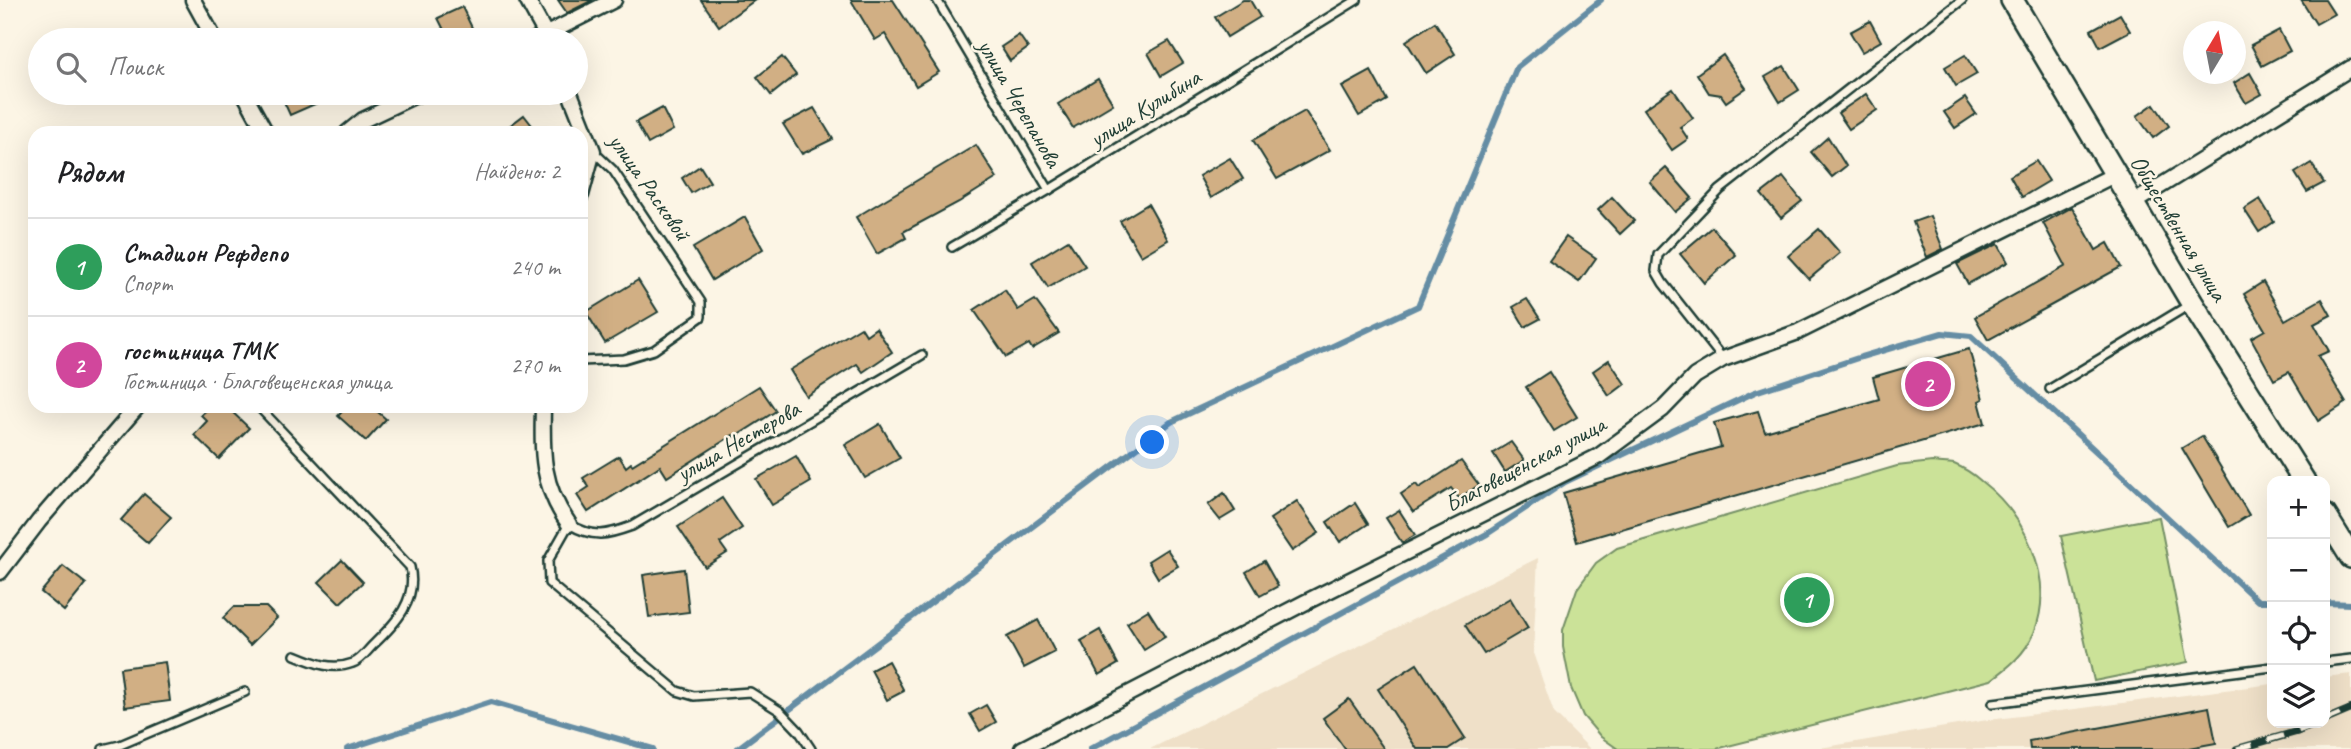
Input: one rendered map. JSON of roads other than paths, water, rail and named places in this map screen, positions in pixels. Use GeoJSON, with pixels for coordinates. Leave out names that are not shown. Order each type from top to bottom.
{"type":"FeatureCollection","features":[{"type":"Feature","properties":{"kind":"main road","name":"Общественная улица"},"geometry":{"type":"LineString","coordinates":[[2012,0],[2192,303],[2301,476]]}},
{"type":"Feature","properties":{"kind":"main road"},"geometry":{"type":"LineString","coordinates":[[2330,523],[2351,557]]}},
{"type":"Feature","properties":{"kind":"street"},"geometry":{"type":"LineString","coordinates":[[193,0],[208,28]]}},
{"type":"Feature","properties":{"kind":"street"},"geometry":{"type":"LineString","coordinates":[[527,0],[540,28]]}},
{"type":"Feature","properties":{"kind":"street"},"geometry":{"type":"LineString","coordinates":[[562,28],[614,0]]}},
{"type":"Feature","properties":{"kind":"street"},"geometry":{"type":"LineString","coordinates":[[2133,203],[2351,68]]}},
{"type":"Feature","properties":{"kind":"street"},"geometry":{"type":"LineString","coordinates":[[251,105],[262,126]]}},
{"type":"Feature","properties":{"kind":"street"},"geometry":{"type":"LineString","coordinates":[[356,126],[395,105]]}},
{"type":"Feature","properties":{"kind":"street","name":"улица Расковой"},"geometry":{"type":"LineString","coordinates":[[575,105],[583,126]]}},
{"type":"Feature","properties":{"kind":"street","name":"улица Расковой"},"geometry":{"type":"LineString","coordinates":[[588,138],[593,151]]}},
{"type":"Feature","properties":{"kind":"street"},"geometry":{"type":"LineString","coordinates":[[588,169],[593,151]]}},
{"type":"Feature","properties":{"kind":"street","name":"Благовещенская улица"},"geometry":{"type":"LineString","coordinates":[[1022,749],[1304,603],[1599,456],[1663,409],[1695,376],[1723,359],[1798,332],[2116,174]]}},
{"type":"Feature","properties":{"kind":"street"},"geometry":{"type":"LineString","coordinates":[[0,572],[39,521],[132,413]]}},
{"type":"Feature","properties":{"kind":"street"},"geometry":{"type":"LineString","coordinates":[[543,413],[542,441],[547,486],[569,524]]}},
{"type":"Feature","properties":{"kind":"lane","name":"улица Черепанова"},"geometry":{"type":"LineString","coordinates":[[937,0],[1049,190]]}},
{"type":"Feature","properties":{"kind":"lane","name":"улица Кулибина"},"geometry":{"type":"LineString","coordinates":[[952,247],[1357,0]]}},
{"type":"Feature","properties":{"kind":"lane"},"geometry":{"type":"LineString","coordinates":[[1723,359],[1663,283],[1656,271],[1658,255],[1720,190],[1962,0]]}},
{"type":"Feature","properties":{"kind":"lane","name":"улица Расковой"},"geometry":{"type":"LineString","coordinates":[[588,361],[624,359],[654,350],[701,317],[701,302],[613,170],[593,151]]}},
{"type":"Feature","properties":{"kind":"lane"},"geometry":{"type":"LineString","coordinates":[[2050,389],[2192,303]]}},
{"type":"Feature","properties":{"kind":"lane","name":"улица Нестерова"},"geometry":{"type":"LineString","coordinates":[[569,524],[584,534],[608,535],[632,526],[922,355]]}},
{"type":"Feature","properties":{"kind":"lane"},"geometry":{"type":"LineString","coordinates":[[265,413],[410,566],[413,581],[409,600],[396,624],[355,663],[331,667],[315,664],[295,655]]}},
{"type":"Feature","properties":{"kind":"lane"},"geometry":{"type":"LineString","coordinates":[[569,524],[548,561],[549,583],[677,691],[694,696],[750,692],[780,711],[811,749]]}},
{"type":"Feature","properties":{"kind":"lane"},"geometry":{"type":"LineString","coordinates":[[2330,661],[2351,659]]}},
{"type":"Feature","properties":{"kind":"lane"},"geometry":{"type":"LineString","coordinates":[[1993,703],[2267,668]]}},
{"type":"Feature","properties":{"kind":"lane"},"geometry":{"type":"LineString","coordinates":[[103,749],[120,745],[246,692]]}},
{"type":"Feature","properties":{"kind":"waterway"},"geometry":{"type":"LineString","coordinates":[[737,749],[1171,422],[1418,306],[1517,67],[1601,0]]}},
{"type":"Feature","properties":{"kind":"waterway"},"geometry":{"type":"LineString","coordinates":[[1090,749],[1487,534],[1565,482],[1755,392],[1942,333],[1971,336],[2258,601],[2267,601]]}},
{"type":"Feature","properties":{"kind":"waterway"},"geometry":{"type":"LineString","coordinates":[[2330,603],[2351,604]]}},
{"type":"Feature","properties":{"kind":"waterway"},"geometry":{"type":"LineString","coordinates":[[347,749],[491,702],[653,749]]}},
{"type":"Feature","properties":{"kind":"railway"},"geometry":{"type":"LineString","coordinates":[[2330,718],[2351,709]]}},
{"type":"Feature","properties":{"kind":"railway"},"geometry":{"type":"LineString","coordinates":[[2237,749],[2306,728]]}},
{"type":"Feature","properties":{"kind":"place","name":"гостиница ТМК"},"geometry":{"type":"Point","coordinates":[1928,384]}},
{"type":"Feature","properties":{"kind":"place","name":"Стадион Рефдепо"},"geometry":{"type":"Point","coordinates":[1807,600]}}]}
